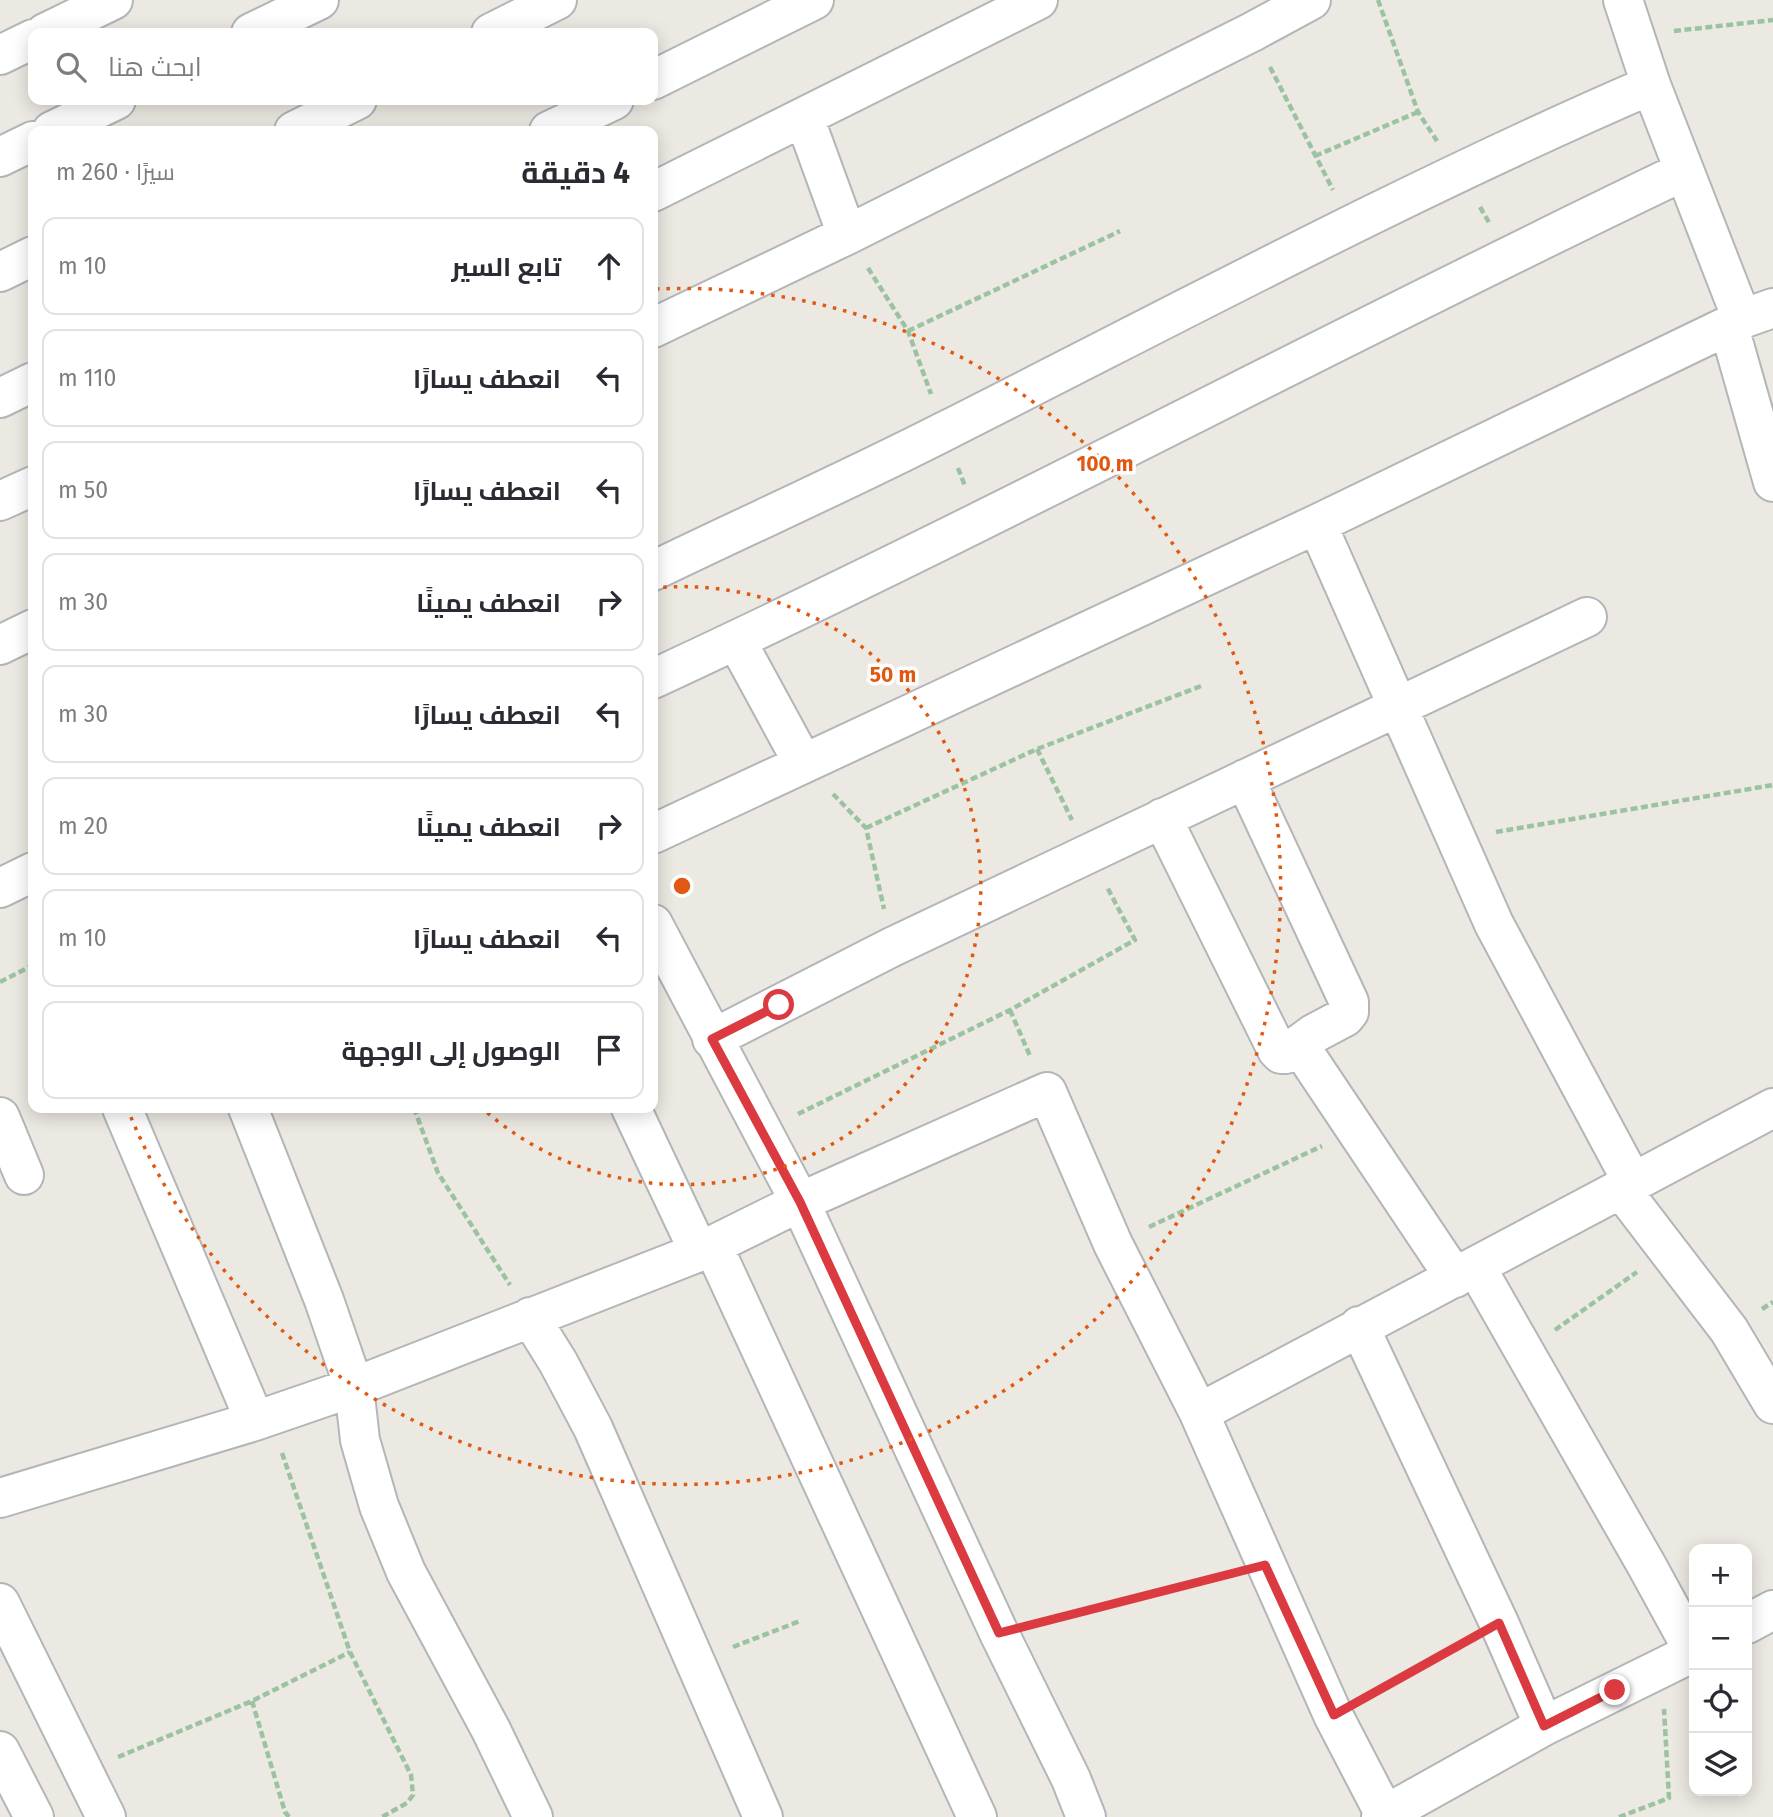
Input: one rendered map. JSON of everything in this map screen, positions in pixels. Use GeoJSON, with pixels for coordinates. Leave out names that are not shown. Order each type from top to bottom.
{"type":"FeatureCollection","features":[{"type":"Feature","properties":{"kind":"street"},"geometry":{"type":"LineString","coordinates":[[55,28],[113,0]]}},
{"type":"Feature","properties":{"kind":"street"},"geometry":{"type":"LineString","coordinates":[[261,28],[319,0]]}},
{"type":"Feature","properties":{"kind":"street"},"geometry":{"type":"LineString","coordinates":[[501,28],[557,0]]}},
{"type":"Feature","properties":{"kind":"street"},"geometry":{"type":"LineString","coordinates":[[658,78],[814,0]]}},
{"type":"Feature","properties":{"kind":"street"},"geometry":{"type":"LineString","coordinates":[[658,190],[1038,0]]}},
{"type":"Feature","properties":{"kind":"street"},"geometry":{"type":"LineString","coordinates":[[658,326],[847,234],[1311,0]]}},
{"type":"Feature","properties":{"kind":"street"},"geometry":{"type":"LineString","coordinates":[[1623,0],[1651,85],[1684,171],[1748,318],[1773,482]]}},
{"type":"Feature","properties":{"kind":"street"},"geometry":{"type":"LineString","coordinates":[[0,55],[28,41]]}},
{"type":"Feature","properties":{"kind":"street"},"geometry":{"type":"LineString","coordinates":[[658,569],[944,432],[1352,224],[1651,85]]}},
{"type":"Feature","properties":{"kind":"street"},"geometry":{"type":"LineString","coordinates":[[62,126],[106,105]]}},
{"type":"Feature","properties":{"kind":"street"},"geometry":{"type":"LineString","coordinates":[[304,126],[347,105]]}},
{"type":"Feature","properties":{"kind":"street"},"geometry":{"type":"LineString","coordinates":[[804,117],[847,234]]}},
{"type":"Feature","properties":{"kind":"street"},"geometry":{"type":"LineString","coordinates":[[0,157],[28,143]]}},
{"type":"Feature","properties":{"kind":"street"},"geometry":{"type":"LineString","coordinates":[[658,677],[978,521],[1496,261],[1684,171]]}},
{"type":"Feature","properties":{"kind":"street"},"geometry":{"type":"LineString","coordinates":[[0,272],[28,258]]}},
{"type":"Feature","properties":{"kind":"street"},"geometry":{"type":"LineString","coordinates":[[658,832],[1317,524],[1748,318]]}},
{"type":"Feature","properties":{"kind":"street"},"geometry":{"type":"LineString","coordinates":[[0,398],[28,384]]}},
{"type":"Feature","properties":{"kind":"street"},"geometry":{"type":"LineString","coordinates":[[0,501],[28,488]]}},
{"type":"Feature","properties":{"kind":"street"},"geometry":{"type":"LineString","coordinates":[[1317,524],[1494,923],[1566,1061],[1617,1150],[1627,1186],[1668,1249],[1729,1330],[1773,1404]]}},
{"type":"Feature","properties":{"kind":"street"},"geometry":{"type":"LineString","coordinates":[[712,1039],[892,947],[1587,617]]}},
{"type":"Feature","properties":{"kind":"street"},"geometry":{"type":"LineString","coordinates":[[0,645],[28,631]]}},
{"type":"Feature","properties":{"kind":"street"},"geometry":{"type":"LineString","coordinates":[[736,640],[803,763]]}},
{"type":"Feature","properties":{"kind":"street"},"geometry":{"type":"LineString","coordinates":[[1162,818],[1277,1050],[1286,1054],[1313,1034],[1345,1017],[1349,1012],[1349,1002],[1245,779]]}},
{"type":"Feature","properties":{"kind":"street"},"geometry":{"type":"LineString","coordinates":[[0,888],[28,874]]}},
{"type":"Feature","properties":{"kind":"street"},"geometry":{"type":"LineString","coordinates":[[658,934],[800,1202],[999,1633],[1071,1779],[1086,1817]]}},
{"type":"Feature","properties":{"kind":"street"},"geometry":{"type":"LineString","coordinates":[[0,1497],[262,1419],[354,1387],[706,1249],[800,1202],[1047,1092],[1114,1244],[1199,1413],[1265,1565],[1383,1816],[1544,1726],[1683,1657],[1647,1566],[1523,1353],[1465,1272],[1356,1130],[1299,1045]]}},
{"type":"Feature","properties":{"kind":"street"},"geometry":{"type":"LineString","coordinates":[[1199,1413],[1773,1108]]}},
{"type":"Feature","properties":{"kind":"street"},"geometry":{"type":"LineString","coordinates":[[124,1113],[262,1419]]}},
{"type":"Feature","properties":{"kind":"street"},"geometry":{"type":"LineString","coordinates":[[250,1113],[324,1300],[354,1387],[360,1440],[379,1506],[406,1572],[491,1730],[533,1817]]}},
{"type":"Feature","properties":{"kind":"street"},"geometry":{"type":"LineString","coordinates":[[634,1113],[706,1249],[977,1817]]}},
{"type":"Feature","properties":{"kind":"street"},"geometry":{"type":"LineString","coordinates":[[0,1117],[24,1175]]}},
{"type":"Feature","properties":{"kind":"street"},"geometry":{"type":"LineString","coordinates":[[530,1317],[558,1362],[593,1428],[763,1817]]}},
{"type":"Feature","properties":{"kind":"street"},"geometry":{"type":"LineString","coordinates":[[1359,1326],[1499,1623],[1544,1726]]}},
{"type":"Feature","properties":{"kind":"street"},"geometry":{"type":"LineString","coordinates":[[0,1602],[106,1817]]}},
{"type":"Feature","properties":{"kind":"street"},"geometry":{"type":"LineString","coordinates":[[1752,1621],[1773,1609]]}},
{"type":"Feature","properties":{"kind":"street"},"geometry":{"type":"LineString","coordinates":[[0,1751],[17,1800]]}},
{"type":"Feature","properties":{"kind":"path"},"geometry":{"type":"LineString","coordinates":[[1252,32],[1315,156],[1418,112],[1378,0]]}},
{"type":"Feature","properties":{"kind":"path"},"geometry":{"type":"LineString","coordinates":[[1635,36],[1773,20]]}},
{"type":"Feature","properties":{"kind":"path"},"geometry":{"type":"LineString","coordinates":[[908,331],[1120,231]]}},
{"type":"Feature","properties":{"kind":"path"},"geometry":{"type":"LineString","coordinates":[[847,234],[908,331],[978,521]]}},
{"type":"Feature","properties":{"kind":"path"},"geometry":{"type":"LineString","coordinates":[[892,947],[866,828],[1037,749],[1202,686]]}},
{"type":"Feature","properties":{"kind":"path"},"geometry":{"type":"LineString","coordinates":[[760,1130],[837,1096],[1010,1010],[1135,940],[1089,855],[1037,749]]}},
{"type":"Feature","properties":{"kind":"path"},"geometry":{"type":"LineString","coordinates":[[1457,839],[1773,785]]}},
{"type":"Feature","properties":{"kind":"path"},"geometry":{"type":"LineString","coordinates":[[0,982],[28,968]]}},
{"type":"Feature","properties":{"kind":"path"},"geometry":{"type":"LineString","coordinates":[[1010,1010],[1047,1092]]}},
{"type":"Feature","properties":{"kind":"path"},"geometry":{"type":"LineString","coordinates":[[416,1113],[438,1173],[530,1317]]}},
{"type":"Feature","properties":{"kind":"path"},"geometry":{"type":"LineString","coordinates":[[1114,1244],[1356,1130]]}},
{"type":"Feature","properties":{"kind":"path"},"geometry":{"type":"LineString","coordinates":[[1523,1353],[1668,1249]]}},
{"type":"Feature","properties":{"kind":"path"},"geometry":{"type":"LineString","coordinates":[[262,1419],[350,1652],[411,1775],[413,1795],[407,1803],[382,1817]]}},
{"type":"Feature","properties":{"kind":"path"},"geometry":{"type":"LineString","coordinates":[[999,1633],[1265,1565]]}},
{"type":"Feature","properties":{"kind":"path"},"geometry":{"type":"LineString","coordinates":[[696,1660],[800,1621]]}},
{"type":"Feature","properties":{"kind":"path"},"geometry":{"type":"LineString","coordinates":[[1334,1715],[1499,1623]]}},
{"type":"Feature","properties":{"kind":"path"},"geometry":{"type":"LineString","coordinates":[[83,1772],[252,1700],[350,1652]]}},
{"type":"Feature","properties":{"kind":"path"},"geometry":{"type":"LineString","coordinates":[[1619,1817],[1669,1798],[1683,1657]]}},
{"type":"Feature","properties":{"kind":"path"},"geometry":{"type":"LineString","coordinates":[[252,1700],[285,1812],[289,1817]]}},
{"type":"Feature","properties":{"kind":"route"},"geometry":{"type":"LineString","coordinates":[[779,1005],[712,1039],[800,1202],[999,1633],[1265,1565],[1334,1715],[1499,1623],[1544,1726],[1615,1690]]}}]}
